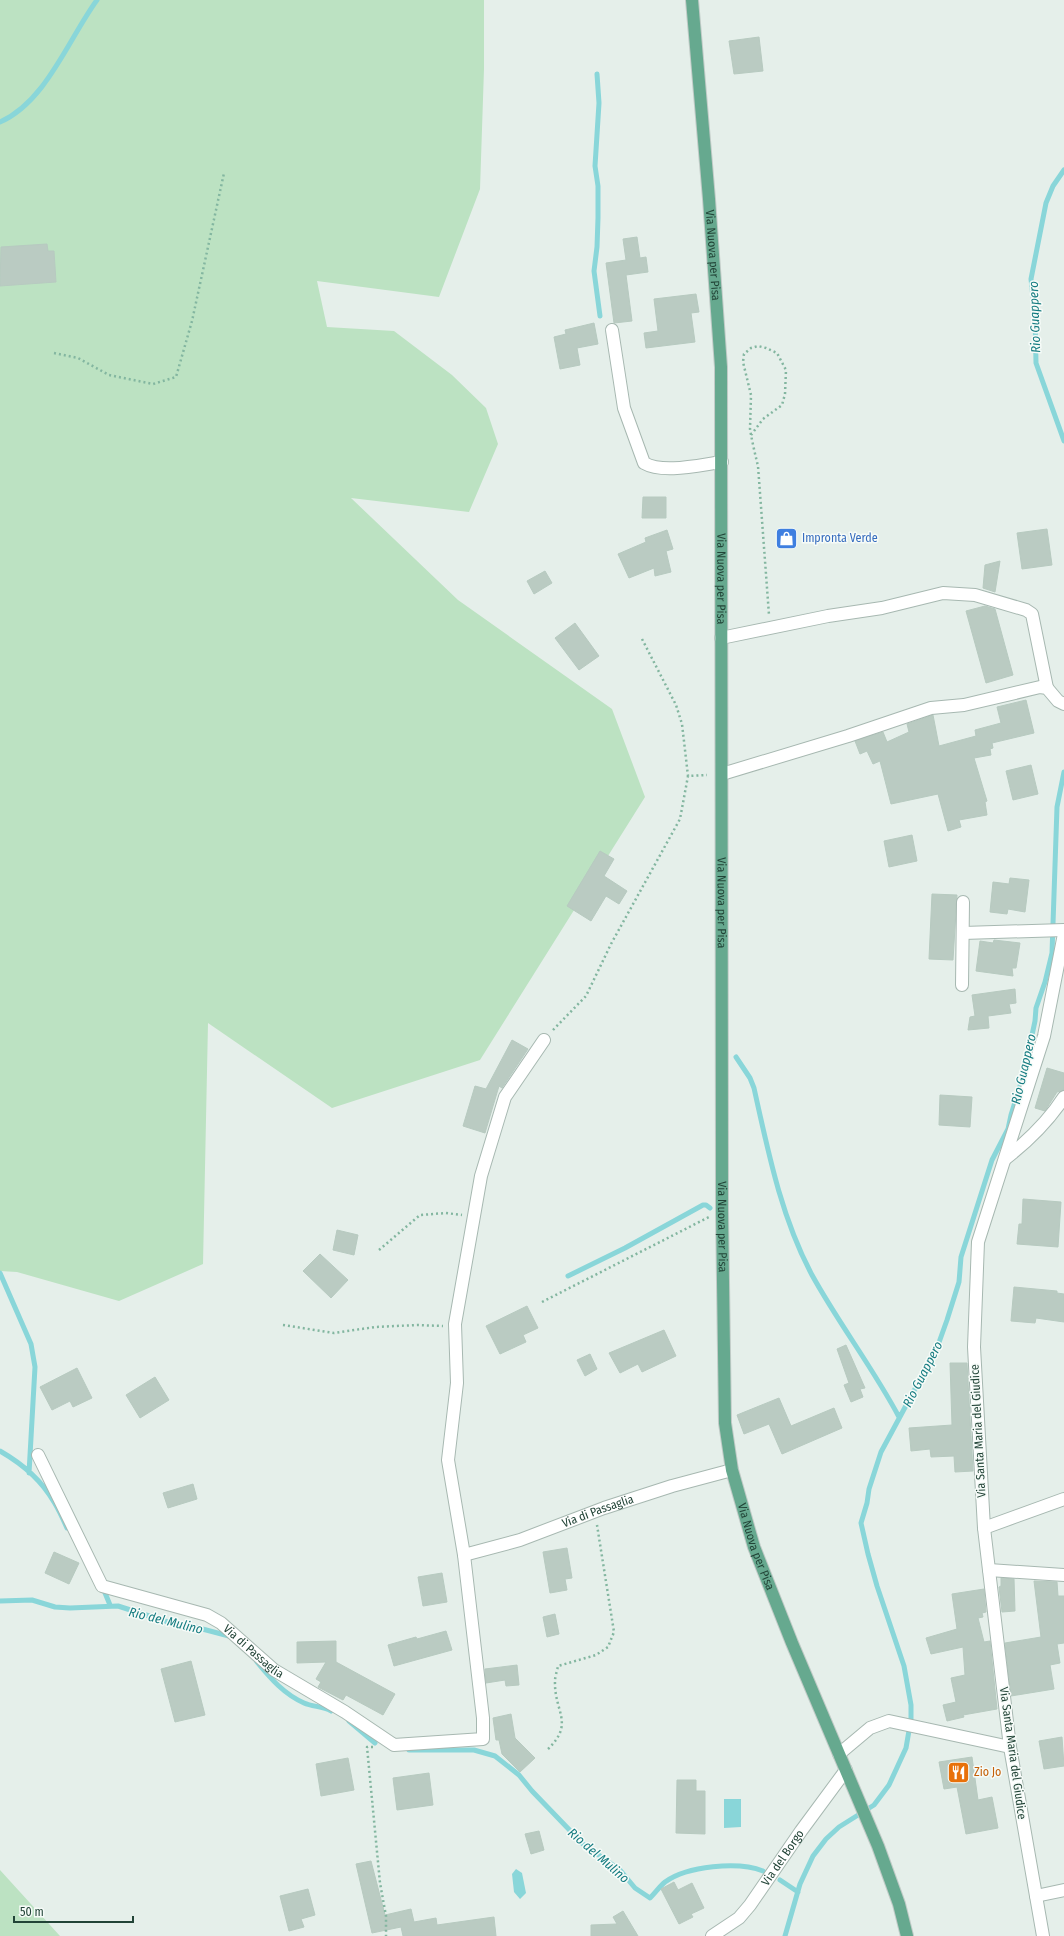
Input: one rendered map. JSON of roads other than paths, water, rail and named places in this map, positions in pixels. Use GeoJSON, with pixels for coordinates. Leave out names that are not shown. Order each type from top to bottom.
{"type":"FeatureCollection","features":[{"type":"Feature","properties":{"kind":"main road","name":"Via Nuova per Pisa"},"geometry":{"type":"LineString","coordinates":[[692,0],[719,335],[722,462],[722,1211],[725,1416],[732,1470],[754,1547],[792,1642],[878,1846],[899,1904],[907,1936]]}},
{"type":"Feature","properties":{"kind":"street"},"geometry":{"type":"LineString","coordinates":[[612,330],[624,408],[644,463],[652,468],[668,469],[722,462]]}},
{"type":"Feature","properties":{"kind":"street"},"geometry":{"type":"LineString","coordinates":[[721,638],[768,630],[828,616],[882,608],[943,593],[975,595],[1026,610],[1032,614],[1047,688],[1058,701],[1064,704]]}},
{"type":"Feature","properties":{"kind":"street"},"geometry":{"type":"LineString","coordinates":[[722,774],[848,736],[931,708],[964,705],[1040,687],[1047,688]]}},
{"type":"Feature","properties":{"kind":"street"},"geometry":{"type":"LineString","coordinates":[[962,985],[963,902]]}},
{"type":"Feature","properties":{"kind":"street"},"geometry":{"type":"LineString","coordinates":[[963,933],[1036,930],[1062,932]]}},
{"type":"Feature","properties":{"kind":"street","name":"Via Santa Maria del Giudice"},"geometry":{"type":"LineString","coordinates":[[1043,1936],[1010,1747],[984,1528],[974,1347],[978,1242],[1044,1036],[1062,932]]}},
{"type":"Feature","properties":{"kind":"street"},"geometry":{"type":"LineString","coordinates":[[464,1555],[448,1460],[457,1383],[455,1327],[482,1176],[505,1097],[544,1040]]}},
{"type":"Feature","properties":{"kind":"street"},"geometry":{"type":"LineString","coordinates":[[1004,1159],[1030,1139],[1055,1112],[1064,1098]]}},
{"type":"Feature","properties":{"kind":"street","name":"Via di Passaglia"},"geometry":{"type":"LineString","coordinates":[[38,1455],[102,1586],[212,1617],[222,1623],[274,1670],[345,1712],[394,1745],[484,1740],[484,1718],[464,1555],[520,1540],[595,1512],[672,1486],[732,1470]]}},
{"type":"Feature","properties":{"kind":"street"},"geometry":{"type":"LineString","coordinates":[[984,1528],[1064,1499]]}},
{"type":"Feature","properties":{"kind":"street"},"geometry":{"type":"LineString","coordinates":[[989,1570],[1064,1575]]}},
{"type":"Feature","properties":{"kind":"street"},"geometry":{"type":"LineString","coordinates":[[839,1754],[870,1728],[889,1721],[1010,1747]]}},
{"type":"Feature","properties":{"kind":"street","name":"Via del Borgo"},"geometry":{"type":"LineString","coordinates":[[712,1936],[739,1918],[750,1905],[801,1831],[846,1770]]}},
{"type":"Feature","properties":{"kind":"street"},"geometry":{"type":"LineString","coordinates":[[1036,1896],[1064,1890]]}},
{"type":"Feature","properties":{"kind":"water"},"geometry":{"type":"Polygon","coordinates":[[[724,1799],[741,1799],[741,1827],[724,1828],[724,1799]]]}},
{"type":"Feature","properties":{"kind":"water"},"geometry":{"type":"Polygon","coordinates":[[[516,1869],[522,1873],[526,1893],[520,1899],[514,1892],[512,1874],[516,1869]]]}},
{"type":"Feature","properties":{"kind":"waterway"},"geometry":{"type":"LineString","coordinates":[[0,122],[16,113],[31,100],[44,85],[97,0]]}},
{"type":"Feature","properties":{"kind":"waterway"},"geometry":{"type":"LineString","coordinates":[[597,74],[599,103],[595,166],[598,186],[598,218],[594,271],[600,316]]}},
{"type":"Feature","properties":{"kind":"waterway","name":"Rio Guappero"},"geometry":{"type":"LineString","coordinates":[[1064,170],[1053,186],[1046,203],[1031,279],[1035,315],[1036,363],[1064,441]]}},
{"type":"Feature","properties":{"kind":"waterway","name":"Rio Guappero"},"geometry":{"type":"LineString","coordinates":[[785,1936],[800,1884],[813,1856],[826,1839],[839,1827],[874,1805],[889,1785],[906,1748],[911,1719],[911,1705],[904,1666],[877,1586],[861,1523],[867,1503],[869,1489],[881,1452],[937,1348],[959,1282],[961,1257],[992,1160],[1008,1129],[1024,1073],[1035,1021],[1036,1008],[1045,982],[1052,953],[1057,807],[1064,772]]}},
{"type":"Feature","properties":{"kind":"waterway"},"geometry":{"type":"LineString","coordinates":[[736,1057],[750,1078],[754,1088],[777,1183],[801,1253],[822,1293],[899,1417]]}},
{"type":"Feature","properties":{"kind":"waterway"},"geometry":{"type":"LineString","coordinates":[[568,1276],[625,1248],[703,1205],[710,1208]]}},
{"type":"Feature","properties":{"kind":"waterway"},"geometry":{"type":"LineString","coordinates":[[0,1273],[31,1344],[35,1367],[29,1473]]}},
{"type":"Feature","properties":{"kind":"waterway","name":"Rio del Mulino"},"geometry":{"type":"LineString","coordinates":[[0,1451],[16,1461],[37,1480],[56,1505],[67,1528]]}},
{"type":"Feature","properties":{"kind":"waterway","name":"Rio del Mulino"},"geometry":{"type":"LineString","coordinates":[[103,1588],[110,1605]]}},
{"type":"Feature","properties":{"kind":"waterway","name":"Rio del Mulino"},"geometry":{"type":"LineString","coordinates":[[0,1601],[32,1600],[55,1607],[70,1608],[118,1606],[171,1623],[191,1626],[229,1636]]}},
{"type":"Feature","properties":{"kind":"waterway","name":"Rio del Mulino"},"geometry":{"type":"LineString","coordinates":[[257,1662],[273,1680],[290,1695],[304,1703],[331,1711]]}},
{"type":"Feature","properties":{"kind":"waterway","name":"Rio del Mulino"},"geometry":{"type":"LineString","coordinates":[[349,1721],[375,1743]]}},
{"type":"Feature","properties":{"kind":"waterway","name":"Rio del Mulino"},"geometry":{"type":"LineString","coordinates":[[409,1750],[474,1750],[495,1756],[519,1775],[532,1791],[583,1844],[620,1870],[635,1888],[650,1898],[665,1882],[686,1872],[727,1866],[740,1866],[763,1871]]}},
{"type":"Feature","properties":{"kind":"waterway","name":"Rio del Mulino"},"geometry":{"type":"LineString","coordinates":[[780,1880],[798,1892]]}},
{"type":"Feature","properties":{"kind":"place","name":"Impronta Verde"},"geometry":{"type":"Point","coordinates":[787,538]}},
{"type":"Feature","properties":{"kind":"place","name":"Zio Jo"},"geometry":{"type":"Point","coordinates":[958,1772]}}]}
